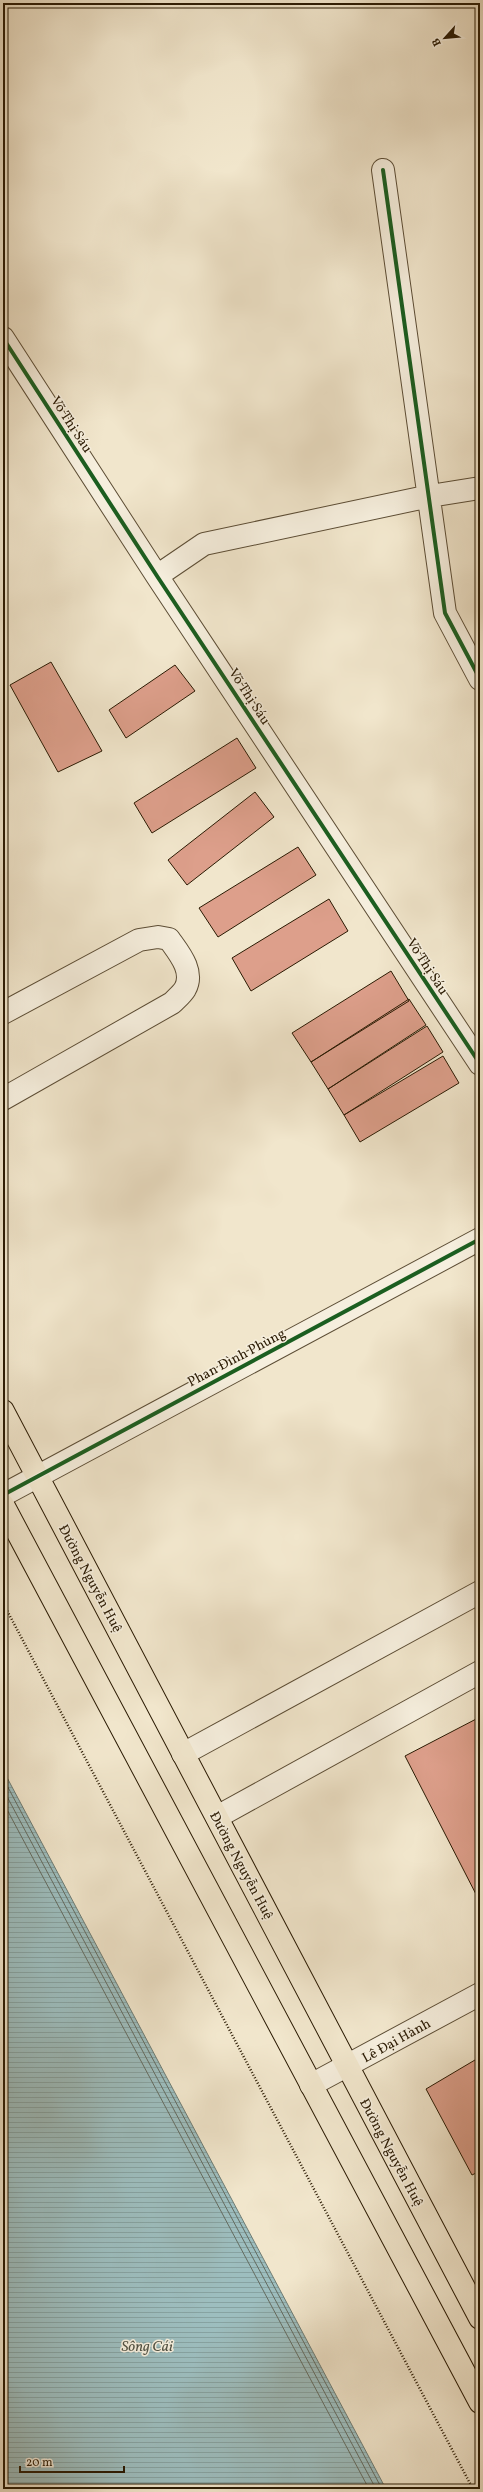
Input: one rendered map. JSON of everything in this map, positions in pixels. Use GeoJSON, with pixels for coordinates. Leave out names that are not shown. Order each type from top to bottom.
{"type":"FeatureCollection","features":[{"type":"Feature","properties":{"kind":"main road","name":"Đường Nguyễn Huệ"},"geometry":{"type":"LineString","coordinates":[[3,1411],[480,2318]]}},
{"type":"Feature","properties":{"kind":"main road"},"geometry":{"type":"LineString","coordinates":[[3,1505],[480,2402]]}},
{"type":"Feature","properties":{"kind":"street"},"geometry":{"type":"LineString","coordinates":[[383,170],[430,496],[445,613],[480,679]]}},
{"type":"Feature","properties":{"kind":"street","name":"Võ Thị Sáu"},"geometry":{"type":"LineString","coordinates":[[3,338],[157,576],[480,1064]]}},
{"type":"Feature","properties":{"kind":"street"},"geometry":{"type":"LineString","coordinates":[[157,576],[204,544],[430,496],[480,488]]}},
{"type":"Feature","properties":{"kind":"street"},"geometry":{"type":"LineString","coordinates":[[3,1013],[139,940],[158,937],[169,939],[182,956],[188,973],[186,988],[172,1003],[3,1099]]}},
{"type":"Feature","properties":{"kind":"street","name":"Phan Đình Phùng"},"geometry":{"type":"LineString","coordinates":[[3,1495],[480,1240]]}},
{"type":"Feature","properties":{"kind":"street"},"geometry":{"type":"LineString","coordinates":[[183,1754],[480,1592]]}},
{"type":"Feature","properties":{"kind":"street"},"geometry":{"type":"LineString","coordinates":[[217,1817],[480,1672]]}},
{"type":"Feature","properties":{"kind":"street","name":"Lê Đại Hành"},"geometry":{"type":"LineString","coordinates":[[312,2085],[480,1994]]}},
{"type":"Feature","properties":{"kind":"path"},"geometry":{"type":"LineString","coordinates":[[3,1603],[473,2489]]}},
{"type":"Feature","properties":{"kind":"water","name":"Sông Cái"},"geometry":{"type":"Polygon","coordinates":[[[3,1770],[386,2489],[3,2489],[3,1770]]]}},
{"type":"Feature","properties":{"kind":"building"},"geometry":{"type":"Polygon","coordinates":[[[51,662],[102,751],[58,772],[10,685],[51,662]]]}},
{"type":"Feature","properties":{"kind":"building"},"geometry":{"type":"Polygon","coordinates":[[[175,665],[195,691],[126,738],[109,710],[175,665]]]}},
{"type":"Feature","properties":{"kind":"building"},"geometry":{"type":"Polygon","coordinates":[[[237,738],[256,768],[152,833],[134,803],[237,738]]]}},
{"type":"Feature","properties":{"kind":"building"},"geometry":{"type":"Polygon","coordinates":[[[255,792],[274,817],[187,885],[168,860],[255,792]]]}},
{"type":"Feature","properties":{"kind":"building"},"geometry":{"type":"Polygon","coordinates":[[[298,847],[316,875],[218,937],[199,908],[298,847]]]}},
{"type":"Feature","properties":{"kind":"building"},"geometry":{"type":"Polygon","coordinates":[[[329,899],[348,931],[251,991],[232,958],[329,899]]]}},
{"type":"Feature","properties":{"kind":"building"},"geometry":{"type":"Polygon","coordinates":[[[391,971],[409,1001],[311,1062],[292,1033],[391,971]]]}},
{"type":"Feature","properties":{"kind":"building"},"geometry":{"type":"Polygon","coordinates":[[[409,999],[426,1025],[328,1089],[311,1062],[409,999]]]}},
{"type":"Feature","properties":{"kind":"building"},"geometry":{"type":"Polygon","coordinates":[[[427,1026],[443,1052],[344,1115],[328,1089],[427,1026]]]}},
{"type":"Feature","properties":{"kind":"building"},"geometry":{"type":"Polygon","coordinates":[[[443,1056],[459,1083],[360,1142],[344,1115],[443,1056]]]}},
{"type":"Feature","properties":{"kind":"building"},"geometry":{"type":"Polygon","coordinates":[[[480,1717],[480,1902],[405,1756],[480,1717]]]}},
{"type":"Feature","properties":{"kind":"building"},"geometry":{"type":"Polygon","coordinates":[[[480,2057],[480,2171],[472,2175],[426,2089],[480,2057]]]}},
{"type":"Feature","properties":{"kind":"cycle path"},"geometry":{"type":"LineString","coordinates":[[383,170],[445,613],[480,679]]}},
{"type":"Feature","properties":{"kind":"cycle path"},"geometry":{"type":"LineString","coordinates":[[3,338],[157,576],[480,1064]]}},
{"type":"Feature","properties":{"kind":"cycle path"},"geometry":{"type":"LineString","coordinates":[[3,1495],[480,1239]]}}]}
